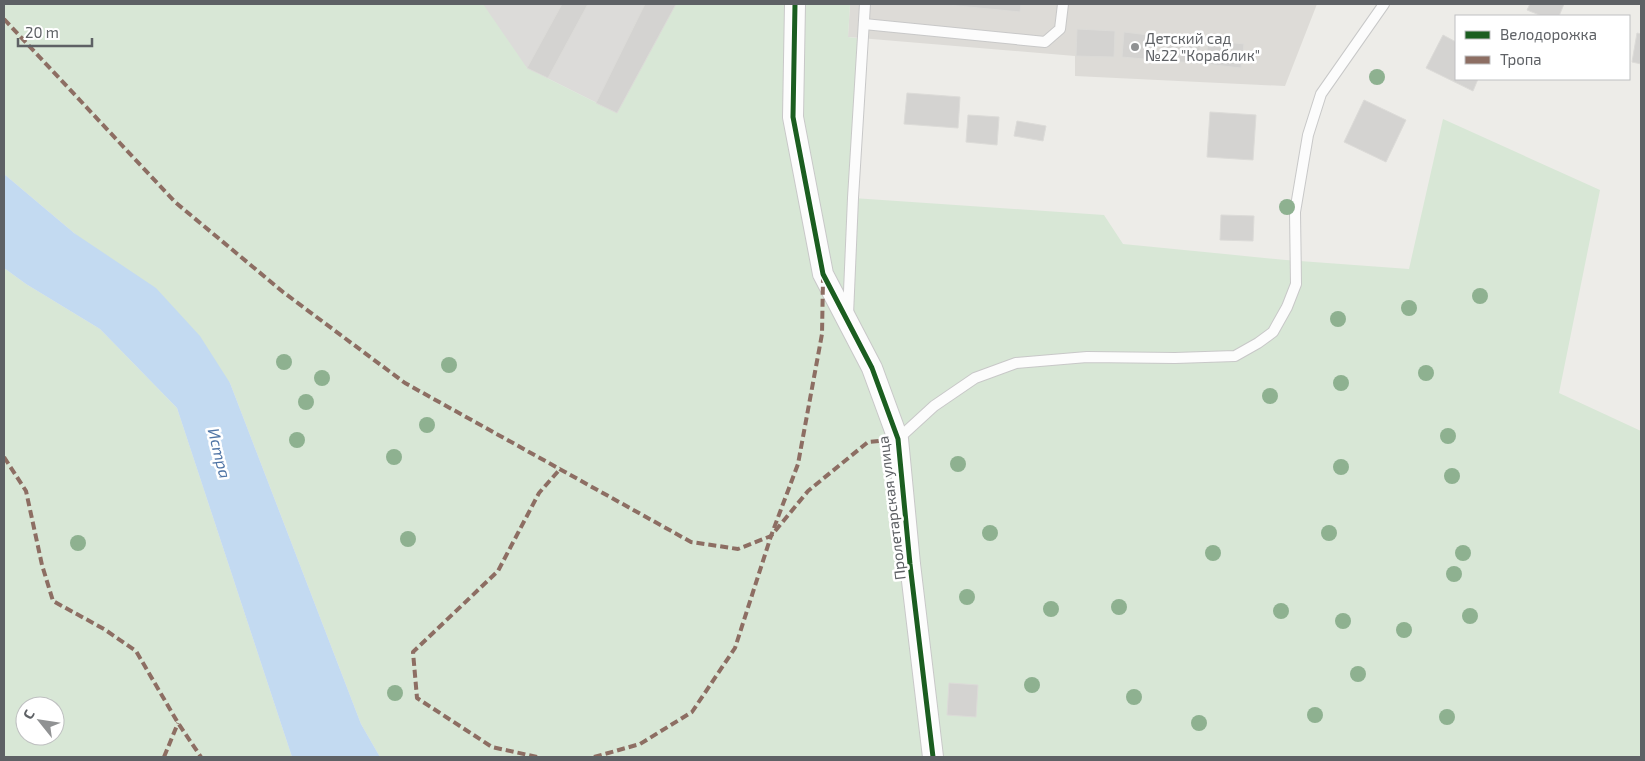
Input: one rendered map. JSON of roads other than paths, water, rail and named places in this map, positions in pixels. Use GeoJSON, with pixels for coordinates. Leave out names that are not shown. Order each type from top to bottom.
{"type":"FeatureCollection","features":[{"type":"Feature","properties":{"kind":"street","name":"Пролетарская улица"},"geometry":{"type":"LineString","coordinates":[[795,4],[794,117],[823,274],[872,368],[898,439],[910,564],[933,757]]}},
{"type":"Feature","properties":{"kind":"lane"},"geometry":{"type":"LineString","coordinates":[[847,320],[865,4]]}},
{"type":"Feature","properties":{"kind":"lane"},"geometry":{"type":"LineString","coordinates":[[864,24],[1045,42],[1060,29],[1063,4]]}},
{"type":"Feature","properties":{"kind":"lane"},"geometry":{"type":"LineString","coordinates":[[898,439],[934,406],[975,378],[1016,363],[1087,357],[1175,358],[1235,356],[1273,332],[1287,307],[1296,284],[1295,212],[1308,135],[1321,94],[1384,4]]}},
{"type":"Feature","properties":{"kind":"water","name":"Истра"},"geometry":{"type":"Polygon","coordinates":[[[4,174],[74,233],[156,288],[200,336],[230,383],[361,724],[380,757],[292,757],[177,408],[100,329],[26,284],[4,268],[4,174]]]}},
{"type":"Feature","properties":{"kind":"place","name":"Детский сад №22 \"Кораблик\""},"geometry":{"type":"Point","coordinates":[1135,47]}}]}
